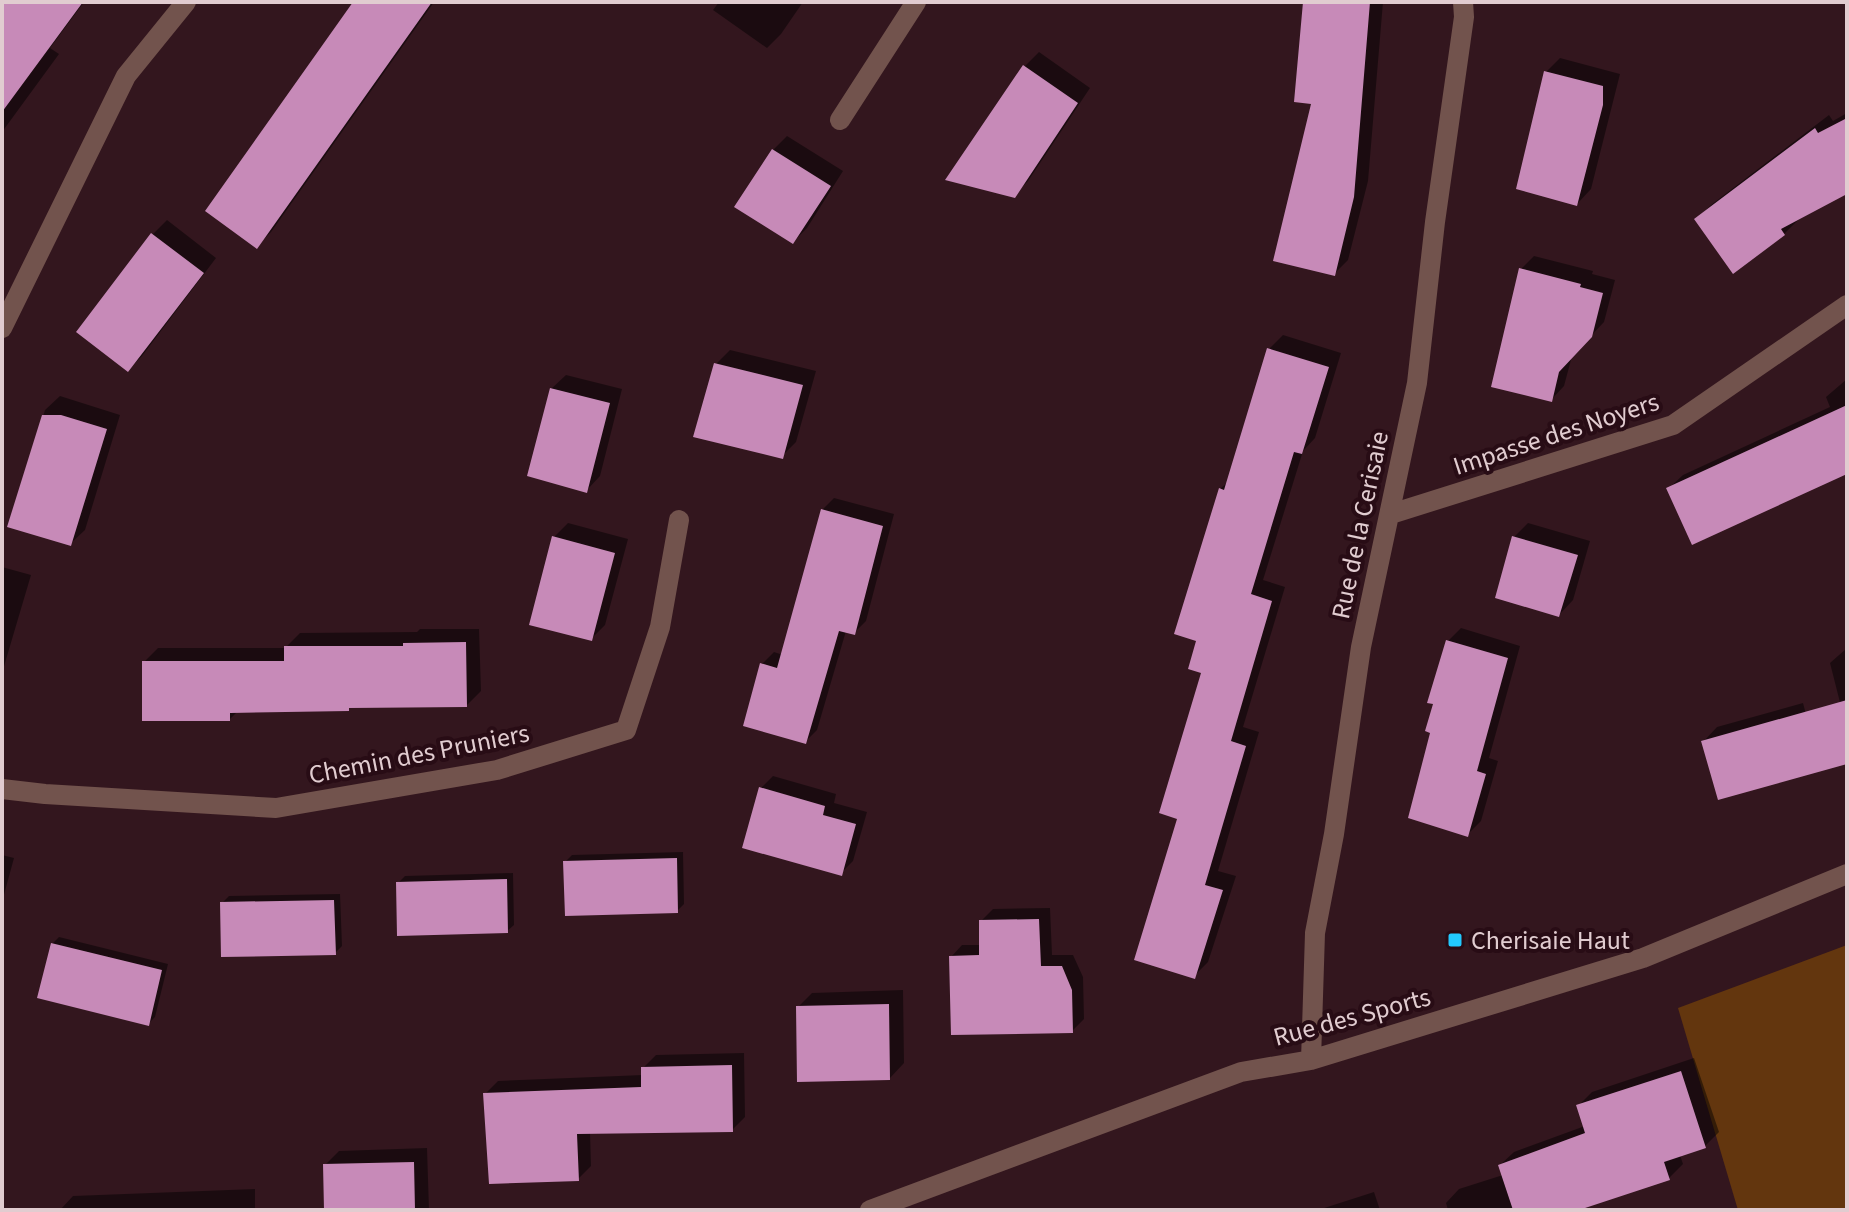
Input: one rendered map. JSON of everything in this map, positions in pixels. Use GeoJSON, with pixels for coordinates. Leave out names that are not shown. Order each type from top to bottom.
{"type":"FeatureCollection","features":[{"type":"Feature","properties":{"kind":"street"},"geometry":{"type":"LineString","coordinates":[[2,328],[126,76],[186,2]]}},
{"type":"Feature","properties":{"kind":"street"},"geometry":{"type":"LineString","coordinates":[[840,120],[916,2]]}},
{"type":"Feature","properties":{"kind":"street","name":"Rue de la Cerisaie"},"geometry":{"type":"LineString","coordinates":[[1311,1060],[1315,933],[1334,834],[1361,647],[1417,383],[1435,222],[1464,17],[1463,2]]}},
{"type":"Feature","properties":{"kind":"street","name":"Impasse des Noyers"},"geometry":{"type":"LineString","coordinates":[[1391,514],[1673,425],[1847,305]]}},
{"type":"Feature","properties":{"kind":"street","name":"Chemin des Pruniers"},"geometry":{"type":"LineString","coordinates":[[2,789],[276,808],[497,770],[626,730],[660,627],[679,520]]}},
{"type":"Feature","properties":{"kind":"street","name":"Rue des Sports"},"geometry":{"type":"LineString","coordinates":[[870,1210],[1241,1072],[1311,1060],[1643,958],[1847,874]]}},
{"type":"Feature","properties":{"kind":"shaded area"},"geometry":{"type":"Polygon","coordinates":[[[1847,945],[1847,1210],[1738,1210],[1678,1008],[1847,945]]]}},
{"type":"Feature","properties":{"kind":"building"},"geometry":{"type":"Polygon","coordinates":[[[2,2],[83,2],[2,112],[2,2]]]}},
{"type":"Feature","properties":{"kind":"building"},"geometry":{"type":"Polygon","coordinates":[[[353,2],[432,2],[257,249],[205,211],[353,2]]]}},
{"type":"Feature","properties":{"kind":"building"},"geometry":{"type":"Polygon","coordinates":[[[1303,2],[1370,2],[1354,197],[1335,276],[1273,261],[1311,104],[1294,102],[1303,2]]]}},
{"type":"Feature","properties":{"kind":"building"},"geometry":{"type":"Polygon","coordinates":[[[1023,65],[1078,103],[1015,198],[945,180],[1023,65]]]}},
{"type":"Feature","properties":{"kind":"building"},"geometry":{"type":"Polygon","coordinates":[[[1544,71],[1603,86],[1603,105],[1577,206],[1516,189],[1544,71]]]}},
{"type":"Feature","properties":{"kind":"building"},"geometry":{"type":"Polygon","coordinates":[[[1847,118],[1847,194],[1781,229],[1785,235],[1733,274],[1694,219],[1815,128],[1818,133],[1847,118]]]}},
{"type":"Feature","properties":{"kind":"building"},"geometry":{"type":"Polygon","coordinates":[[[772,149],[831,186],[793,244],[734,207],[772,149]]]}},
{"type":"Feature","properties":{"kind":"building"},"geometry":{"type":"Polygon","coordinates":[[[151,233],[204,273],[128,372],[76,332],[151,233]]]}},
{"type":"Feature","properties":{"kind":"building"},"geometry":{"type":"Polygon","coordinates":[[[1519,268],[1603,293],[1592,337],[1559,372],[1552,402],[1491,387],[1519,268]]]}},
{"type":"Feature","properties":{"kind":"building"},"geometry":{"type":"Polygon","coordinates":[[[1267,348],[1329,367],[1302,454],[1294,452],[1251,594],[1272,601],[1231,741],[1246,746],[1205,885],[1223,890],[1195,979],[1134,960],[1177,819],[1159,813],[1201,673],[1188,669],[1196,641],[1174,634],[1219,488],[1224,490],[1267,348]]]}},
{"type":"Feature","properties":{"kind":"building"},"geometry":{"type":"Polygon","coordinates":[[[714,363],[803,385],[783,459],[693,437],[714,363]]]}},
{"type":"Feature","properties":{"kind":"building"},"geometry":{"type":"Polygon","coordinates":[[[550,388],[610,403],[587,493],[527,476],[550,388]]]}},
{"type":"Feature","properties":{"kind":"building"},"geometry":{"type":"Polygon","coordinates":[[[1847,405],[1847,474],[1692,545],[1666,488],[1847,405]]]}},
{"type":"Feature","properties":{"kind":"building"},"geometry":{"type":"Polygon","coordinates":[[[42,415],[61,415],[107,429],[71,546],[7,527],[42,415]]]}},
{"type":"Feature","properties":{"kind":"building"},"geometry":{"type":"Polygon","coordinates":[[[821,509],[883,526],[855,635],[839,631],[806,744],[743,726],[760,663],[777,668],[821,509]]]}},
{"type":"Feature","properties":{"kind":"building"},"geometry":{"type":"Polygon","coordinates":[[[552,536],[615,553],[592,641],[529,625],[552,536]]]}},
{"type":"Feature","properties":{"kind":"building"},"geometry":{"type":"Polygon","coordinates":[[[1512,536],[1578,555],[1559,617],[1495,598],[1512,536]]]}},
{"type":"Feature","properties":{"kind":"building"},"geometry":{"type":"Polygon","coordinates":[[[1446,640],[1508,658],[1477,771],[1486,774],[1468,837],[1408,818],[1430,733],[1425,731],[1433,704],[1427,703],[1446,640]]]}},
{"type":"Feature","properties":{"kind":"building"},"geometry":{"type":"Polygon","coordinates":[[[466,642],[467,707],[230,713],[230,721],[142,721],[142,661],[284,661],[284,646],[403,646],[403,643],[466,642]]]}},
{"type":"Feature","properties":{"kind":"building"},"geometry":{"type":"Polygon","coordinates":[[[1847,700],[1847,764],[1718,800],[1701,741],[1847,700]]]}},
{"type":"Feature","properties":{"kind":"building"},"geometry":{"type":"Polygon","coordinates":[[[759,787],[825,806],[823,815],[856,824],[842,876],[742,848],[759,787]]]}},
{"type":"Feature","properties":{"kind":"building"},"geometry":{"type":"Polygon","coordinates":[[[677,858],[678,913],[565,916],[563,861],[677,858]]]}},
{"type":"Feature","properties":{"kind":"building"},"geometry":{"type":"Polygon","coordinates":[[[507,879],[508,933],[397,936],[396,882],[507,879]]]}},
{"type":"Feature","properties":{"kind":"building"},"geometry":{"type":"Polygon","coordinates":[[[334,900],[336,955],[221,957],[220,902],[334,900]]]}},
{"type":"Feature","properties":{"kind":"building"},"geometry":{"type":"Polygon","coordinates":[[[1039,919],[1041,966],[1062,966],[1072,990],[1073,1033],[951,1035],[949,956],[979,955],[979,920],[1039,919]]]}},
{"type":"Feature","properties":{"kind":"building"},"geometry":{"type":"Polygon","coordinates":[[[51,943],[162,970],[149,1026],[37,998],[51,943]]]}},
{"type":"Feature","properties":{"kind":"building"},"geometry":{"type":"Polygon","coordinates":[[[889,1004],[890,1080],[797,1082],[796,1006],[889,1004]]]}},
{"type":"Feature","properties":{"kind":"building"},"geometry":{"type":"Polygon","coordinates":[[[732,1065],[733,1132],[577,1134],[579,1181],[489,1184],[483,1093],[641,1087],[641,1067],[732,1065]]]}},
{"type":"Feature","properties":{"kind":"building"},"geometry":{"type":"Polygon","coordinates":[[[1681,1071],[1706,1148],[1664,1162],[1670,1180],[1579,1210],[1513,1210],[1498,1165],[1585,1133],[1576,1105],[1681,1071]]]}},
{"type":"Feature","properties":{"kind":"building"},"geometry":{"type":"Polygon","coordinates":[[[414,1162],[415,1210],[324,1210],[323,1164],[414,1162]]]}},
{"type":"Feature","properties":{"kind":"place","name":"Cherisaie Haut"},"geometry":{"type":"Point","coordinates":[1455,940]}}]}
